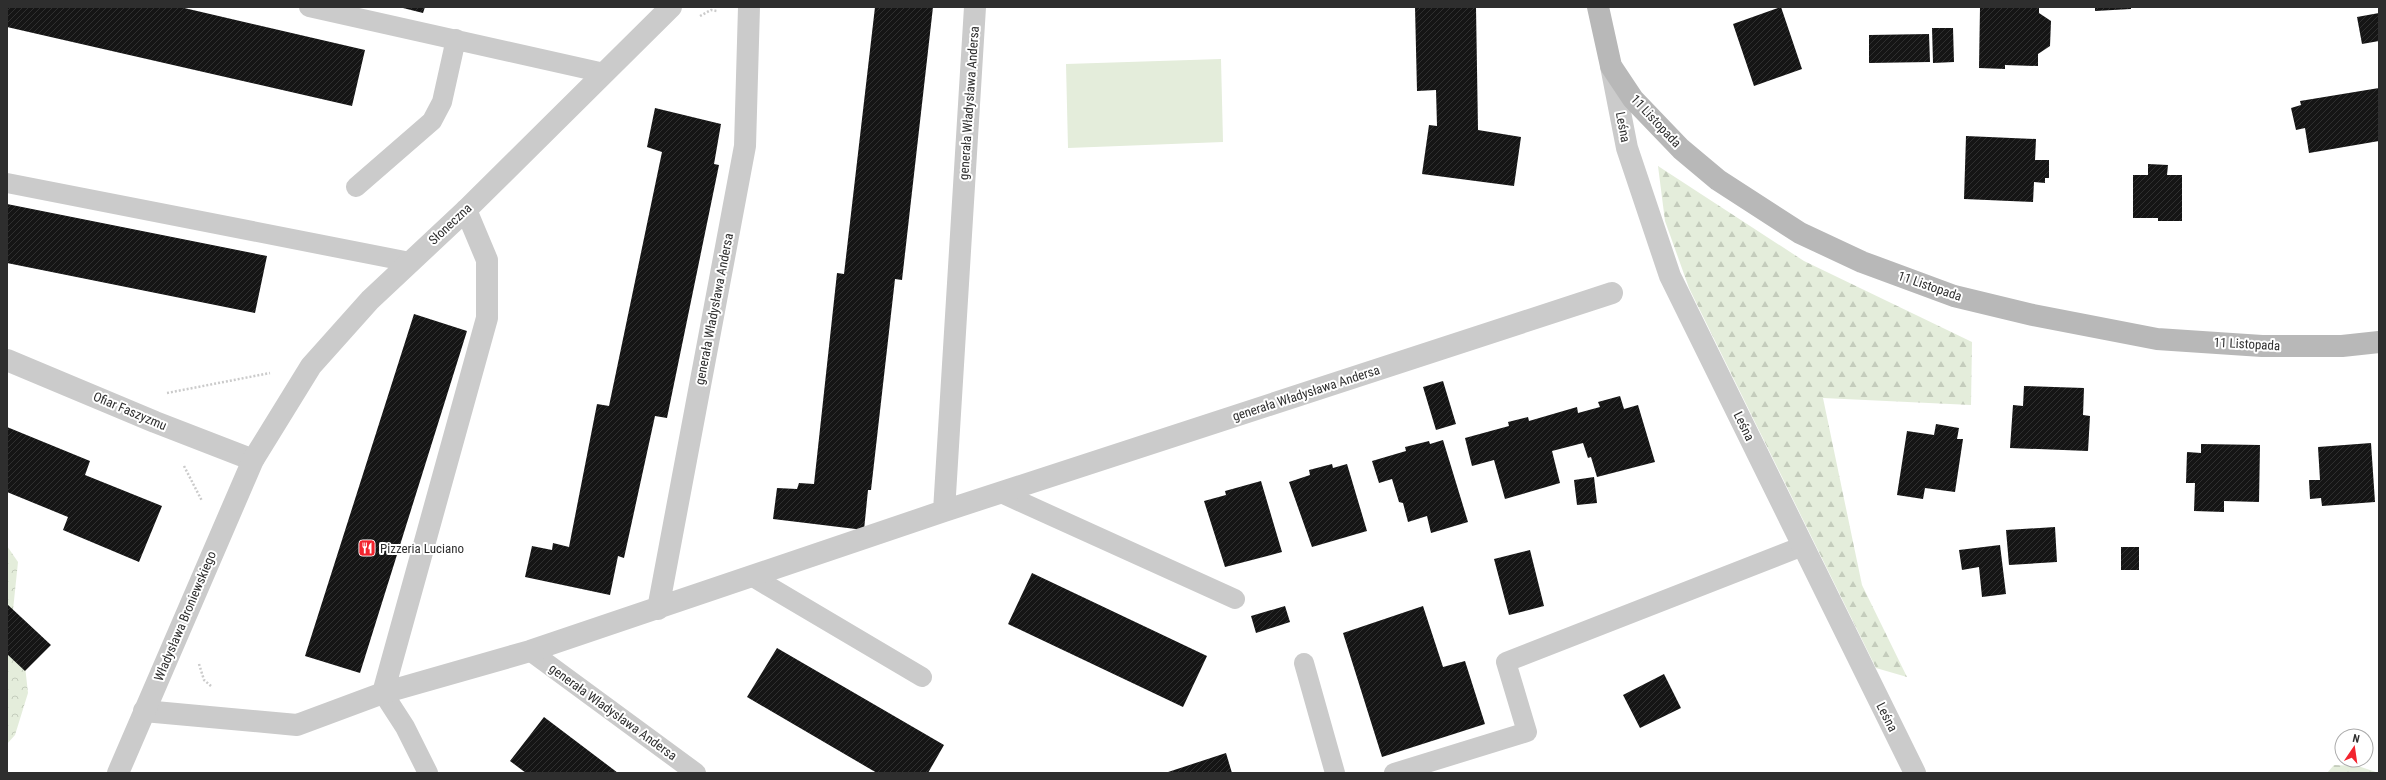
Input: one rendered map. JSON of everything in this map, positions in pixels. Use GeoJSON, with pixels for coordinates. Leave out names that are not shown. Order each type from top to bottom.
{"type":"FeatureCollection","features":[{"type":"Feature","properties":{"kind":"main road","name":"11 Listopada"},"geometry":{"type":"LineString","coordinates":[[1598,7],[1611,66],[1632,99],[1651,120],[1718,180],[1800,233],[1862,262],[1954,296],[2033,315],[2157,339],[2262,346],[2342,346],[2379,342]]}},
{"type":"Feature","properties":{"kind":"street","name":"Słoneczna"},"geometry":{"type":"LineString","coordinates":[[253,460],[311,366],[370,300],[466,210],[671,7]]}},
{"type":"Feature","properties":{"kind":"street","name":"generała Władysława Andersa"},"geometry":{"type":"LineString","coordinates":[[658,609],[745,146],[748,7]]}},
{"type":"Feature","properties":{"kind":"street","name":"generała Władysława Andersa"},"geometry":{"type":"LineString","coordinates":[[944,511],[975,7]]}},
{"type":"Feature","properties":{"kind":"street","name":"Leśna"},"geometry":{"type":"LineString","coordinates":[[1611,66],[1627,148],[1670,276],[1915,773]]}},
{"type":"Feature","properties":{"kind":"street"},"geometry":{"type":"LineString","coordinates":[[383,693],[487,318],[487,260],[466,210]]}},
{"type":"Feature","properties":{"kind":"street","name":"generała Władysława Andersa"},"geometry":{"type":"LineString","coordinates":[[144,711],[297,725],[383,693],[530,652],[754,577],[944,511],[1612,293]]}},
{"type":"Feature","properties":{"kind":"street","name":"Ofiar Faszyzmu"},"geometry":{"type":"LineString","coordinates":[[7,360],[155,422],[253,460]]}},
{"type":"Feature","properties":{"kind":"street","name":"Władysława Broniewskiego"},"geometry":{"type":"LineString","coordinates":[[118,773],[253,460]]}},
{"type":"Feature","properties":{"kind":"lane"},"geometry":{"type":"LineString","coordinates":[[309,7],[604,72]]}},
{"type":"Feature","properties":{"kind":"lane"},"geometry":{"type":"LineString","coordinates":[[356,187],[432,121],[442,102],[456,39]]}},
{"type":"Feature","properties":{"kind":"lane"},"geometry":{"type":"LineString","coordinates":[[7,183],[410,262]]}},
{"type":"Feature","properties":{"kind":"lane"},"geometry":{"type":"LineString","coordinates":[[1000,493],[1235,599]]}},
{"type":"Feature","properties":{"kind":"lane"},"geometry":{"type":"LineString","coordinates":[[1394,773],[1527,732],[1506,662],[1802,546]]}},
{"type":"Feature","properties":{"kind":"lane"},"geometry":{"type":"LineString","coordinates":[[754,577],[922,677]]}},
{"type":"Feature","properties":{"kind":"lane","name":"generała Władysława Andersa"},"geometry":{"type":"LineString","coordinates":[[530,652],[696,773]]}},
{"type":"Feature","properties":{"kind":"lane"},"geometry":{"type":"LineString","coordinates":[[1304,663],[1335,773]]}},
{"type":"Feature","properties":{"kind":"lane"},"geometry":{"type":"LineString","coordinates":[[383,693],[401,721],[428,773]]}},
{"type":"Feature","properties":{"kind":"path"},"geometry":{"type":"LineString","coordinates":[[182,464],[202,502],[200,509]]}},
{"type":"Feature","properties":{"kind":"path"},"geometry":{"type":"LineString","coordinates":[[198,661],[204,680],[215,691]]}},
{"type":"Feature","properties":{"kind":"green space"},"geometry":{"type":"Polygon","coordinates":[[[1221,59],[1223,142],[1068,148],[1066,64],[1221,59]]]}},
{"type":"Feature","properties":{"kind":"green space"},"geometry":{"type":"Polygon","coordinates":[[[1658,166],[1804,261],[1972,342],[1971,405],[1823,398],[1862,585],[1907,677],[1876,668],[1689,288],[1665,221],[1658,166]]]}},
{"type":"Feature","properties":{"kind":"green space"},"geometry":{"type":"Polygon","coordinates":[[[7,546],[18,562],[13,610],[24,657],[28,693],[15,735],[7,744],[7,546]]]}},
{"type":"Feature","properties":{"kind":"green space"},"geometry":{"type":"Polygon","coordinates":[[[2334,765],[2334,768],[2364,768],[2379,773],[2327,773],[2334,765]]]}},
{"type":"Feature","properties":{"kind":"building"},"geometry":{"type":"Polygon","coordinates":[[[7,7],[180,7],[365,50],[352,106],[7,27],[7,7]]]}},
{"type":"Feature","properties":{"kind":"building"},"geometry":{"type":"Polygon","coordinates":[[[399,7],[425,7],[423,13],[399,7]]]}},
{"type":"Feature","properties":{"kind":"building"},"geometry":{"type":"Polygon","coordinates":[[[875,7],[933,7],[902,280],[895,279],[871,490],[868,490],[864,530],[773,519],[777,488],[797,489],[799,483],[814,484],[837,273],[844,274],[875,7]]]}},
{"type":"Feature","properties":{"kind":"building"},"geometry":{"type":"Polygon","coordinates":[[[1415,7],[1476,7],[1478,130],[1521,137],[1514,186],[1422,174],[1429,125],[1437,126],[1436,90],[1417,91],[1415,7]]]}},
{"type":"Feature","properties":{"kind":"building"},"geometry":{"type":"Polygon","coordinates":[[[1781,7],[1802,69],[1754,86],[1733,24],[1781,7]]]}},
{"type":"Feature","properties":{"kind":"building"},"geometry":{"type":"Polygon","coordinates":[[[1980,7],[2039,7],[2039,13],[2051,21],[2050,46],[2038,54],[2038,66],[2005,65],[2005,69],[1979,68],[1980,7]]]}},
{"type":"Feature","properties":{"kind":"building"},"geometry":{"type":"Polygon","coordinates":[[[2095,7],[2131,7],[2131,9],[2095,11],[2095,7]]]}},
{"type":"Feature","properties":{"kind":"building"},"geometry":{"type":"Polygon","coordinates":[[[2379,13],[2379,41],[2362,44],[2357,17],[2379,13]]]}},
{"type":"Feature","properties":{"kind":"building"},"geometry":{"type":"Polygon","coordinates":[[[1932,28],[1953,28],[1954,62],[1933,63],[1932,28]]]}},
{"type":"Feature","properties":{"kind":"building"},"geometry":{"type":"Polygon","coordinates":[[[1929,34],[1930,62],[1869,63],[1869,35],[1929,34]]]}},
{"type":"Feature","properties":{"kind":"building"},"geometry":{"type":"Polygon","coordinates":[[[2379,88],[2379,141],[2309,153],[2305,128],[2296,130],[2291,108],[2301,105],[2300,101],[2379,88]]]}},
{"type":"Feature","properties":{"kind":"building"},"geometry":{"type":"Polygon","coordinates":[[[655,108],[721,124],[714,164],[719,165],[667,418],[655,416],[624,558],[618,556],[610,595],[525,577],[532,546],[552,550],[553,543],[569,547],[597,404],[609,406],[662,152],[647,147],[655,108]]]}},
{"type":"Feature","properties":{"kind":"building"},"geometry":{"type":"Polygon","coordinates":[[[1966,136],[2036,139],[2035,160],[2049,160],[2049,178],[2045,178],[2045,183],[2034,182],[2033,202],[1964,199],[1966,136]]]}},
{"type":"Feature","properties":{"kind":"building"},"geometry":{"type":"Polygon","coordinates":[[[2148,164],[2168,165],[2167,175],[2182,175],[2182,221],[2158,221],[2158,218],[2133,218],[2133,175],[2148,175],[2148,164]]]}},
{"type":"Feature","properties":{"kind":"building"},"geometry":{"type":"Polygon","coordinates":[[[7,204],[267,256],[255,313],[7,263],[7,204]]]}},
{"type":"Feature","properties":{"kind":"building"},"geometry":{"type":"Polygon","coordinates":[[[414,314],[467,331],[360,673],[305,656],[414,314]]]}},
{"type":"Feature","properties":{"kind":"building"},"geometry":{"type":"Polygon","coordinates":[[[1443,381],[1456,424],[1436,430],[1423,387],[1443,381]]]}},
{"type":"Feature","properties":{"kind":"building"},"geometry":{"type":"Polygon","coordinates":[[[2024,386],[2084,388],[2083,415],[2090,416],[2088,451],[2010,448],[2013,405],[2023,406],[2024,386]]]}},
{"type":"Feature","properties":{"kind":"building"},"geometry":{"type":"Polygon","coordinates":[[[1620,396],[1624,409],[1638,405],[1655,462],[1597,477],[1591,457],[1588,458],[1583,443],[1552,451],[1560,483],[1505,499],[1494,460],[1472,466],[1465,438],[1509,426],[1508,422],[1528,417],[1529,421],[1577,407],[1578,413],[1600,407],[1598,402],[1620,396]]]}},
{"type":"Feature","properties":{"kind":"building"},"geometry":{"type":"Polygon","coordinates":[[[1936,424],[1959,428],[1957,439],[1963,439],[1955,492],[1925,488],[1923,499],[1897,495],[1907,431],[1934,435],[1936,424]]]}},
{"type":"Feature","properties":{"kind":"building"},"geometry":{"type":"Polygon","coordinates":[[[7,427],[90,461],[85,475],[162,506],[139,562],[63,530],[68,517],[7,492],[7,427]]]}},
{"type":"Feature","properties":{"kind":"building"},"geometry":{"type":"Polygon","coordinates":[[[1443,440],[1468,522],[1431,533],[1427,516],[1408,522],[1403,503],[1399,502],[1392,479],[1379,483],[1372,461],[1406,451],[1405,447],[1429,441],[1430,444],[1443,440]]]}},
{"type":"Feature","properties":{"kind":"building"},"geometry":{"type":"Polygon","coordinates":[[[2371,443],[2375,502],[2322,506],[2321,498],[2310,499],[2309,480],[2320,480],[2318,447],[2371,443]]]}},
{"type":"Feature","properties":{"kind":"building"},"geometry":{"type":"Polygon","coordinates":[[[2201,444],[2260,445],[2259,502],[2224,501],[2224,512],[2194,511],[2195,483],[2186,483],[2187,452],[2201,453],[2201,444]]]}},
{"type":"Feature","properties":{"kind":"building"},"geometry":{"type":"Polygon","coordinates":[[[1332,464],[1333,468],[1347,464],[1367,531],[1312,547],[1289,482],[1310,475],[1309,470],[1332,464]]]}},
{"type":"Feature","properties":{"kind":"building"},"geometry":{"type":"Polygon","coordinates":[[[1594,477],[1597,503],[1577,505],[1574,480],[1594,477]]]}},
{"type":"Feature","properties":{"kind":"building"},"geometry":{"type":"Polygon","coordinates":[[[1261,481],[1282,552],[1225,567],[1204,501],[1226,495],[1225,491],[1261,481]]]}},
{"type":"Feature","properties":{"kind":"building"},"geometry":{"type":"Polygon","coordinates":[[[2055,527],[2057,562],[2009,565],[2006,530],[2055,527]]]}},
{"type":"Feature","properties":{"kind":"building"},"geometry":{"type":"Polygon","coordinates":[[[2000,545],[2006,594],[1982,597],[1979,567],[1962,570],[1959,550],[2000,545]]]}},
{"type":"Feature","properties":{"kind":"building"},"geometry":{"type":"Polygon","coordinates":[[[2121,547],[2139,547],[2139,570],[2121,570],[2121,547]]]}},
{"type":"Feature","properties":{"kind":"building"},"geometry":{"type":"Polygon","coordinates":[[[1530,550],[1544,606],[1509,615],[1494,559],[1530,550]]]}},
{"type":"Feature","properties":{"kind":"building"},"geometry":{"type":"Polygon","coordinates":[[[1032,573],[1207,656],[1183,707],[1008,624],[1032,573]]]}},
{"type":"Feature","properties":{"kind":"building"},"geometry":{"type":"Polygon","coordinates":[[[7,604],[51,645],[25,671],[7,654],[7,604]]]}},
{"type":"Feature","properties":{"kind":"building"},"geometry":{"type":"Polygon","coordinates":[[[1285,606],[1290,622],[1256,633],[1251,616],[1285,606]]]}},
{"type":"Feature","properties":{"kind":"building"},"geometry":{"type":"Polygon","coordinates":[[[1423,606],[1443,667],[1465,661],[1485,724],[1382,757],[1343,633],[1423,606]]]}},
{"type":"Feature","properties":{"kind":"building"},"geometry":{"type":"Polygon","coordinates":[[[777,648],[944,745],[928,773],[877,773],[747,697],[777,648]]]}},
{"type":"Feature","properties":{"kind":"building"},"geometry":{"type":"Polygon","coordinates":[[[1664,674],[1681,708],[1640,728],[1623,695],[1664,674]]]}},
{"type":"Feature","properties":{"kind":"building"},"geometry":{"type":"Polygon","coordinates":[[[544,717],[618,773],[526,773],[510,761],[544,717]]]}},
{"type":"Feature","properties":{"kind":"building"},"geometry":{"type":"Polygon","coordinates":[[[1226,753],[1232,773],[1165,773],[1226,753]]]}},
{"type":"Feature","properties":{"kind":"place","name":"Pizzeria Luciano"},"geometry":{"type":"Point","coordinates":[367,548]}}]}
